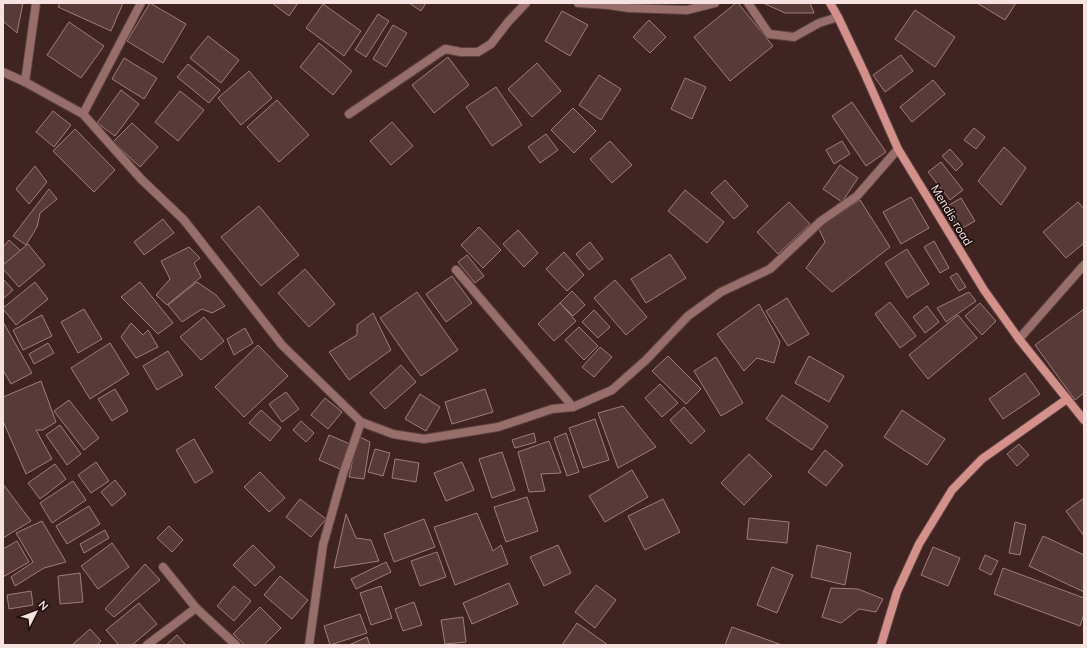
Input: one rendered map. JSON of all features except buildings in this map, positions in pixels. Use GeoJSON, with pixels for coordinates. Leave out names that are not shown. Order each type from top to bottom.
{"type":"FeatureCollection","features":[{"type":"Feature","properties":{"kind":"street"},"geometry":{"type":"LineString","coordinates":[[25,82],[36,3]]}},
{"type":"Feature","properties":{"kind":"street"},"geometry":{"type":"LineString","coordinates":[[83,114],[141,3]]}},
{"type":"Feature","properties":{"kind":"street"},"geometry":{"type":"LineString","coordinates":[[349,114],[445,49],[461,52],[478,52],[491,44],[508,22],[526,3]]}},
{"type":"Feature","properties":{"kind":"street"},"geometry":{"type":"LineString","coordinates":[[578,3],[629,8],[686,10],[715,3]]}},
{"type":"Feature","properties":{"kind":"street"},"geometry":{"type":"LineString","coordinates":[[748,3],[769,34],[794,37],[838,16]]}},
{"type":"Feature","properties":{"kind":"street","name":"Mendis road"},"geometry":{"type":"LineString","coordinates":[[830,3],[838,16],[898,148],[984,290],[1019,339],[1084,420]]}},
{"type":"Feature","properties":{"kind":"street"},"geometry":{"type":"LineString","coordinates":[[3,72],[25,82],[83,114],[141,179],[184,220],[282,345],[361,422],[393,434],[424,440],[498,428],[552,409],[573,407],[612,390],[646,360],[688,316],[721,292],[770,269],[821,221],[857,196],[898,148]]}},
{"type":"Feature","properties":{"kind":"street"},"geometry":{"type":"LineString","coordinates":[[1019,339],[1084,265]]}},
{"type":"Feature","properties":{"kind":"street"},"geometry":{"type":"LineString","coordinates":[[456,270],[573,407]]}},
{"type":"Feature","properties":{"kind":"street"},"geometry":{"type":"LineString","coordinates":[[882,645],[897,592],[919,544],[952,490],[982,459],[1067,399]]}},
{"type":"Feature","properties":{"kind":"street"},"geometry":{"type":"LineString","coordinates":[[309,645],[323,545],[361,422]]}},
{"type":"Feature","properties":{"kind":"street"},"geometry":{"type":"LineString","coordinates":[[163,567],[196,608],[236,645]]}},
{"type":"Feature","properties":{"kind":"street"},"geometry":{"type":"LineString","coordinates":[[147,645],[196,608]]}}]}
